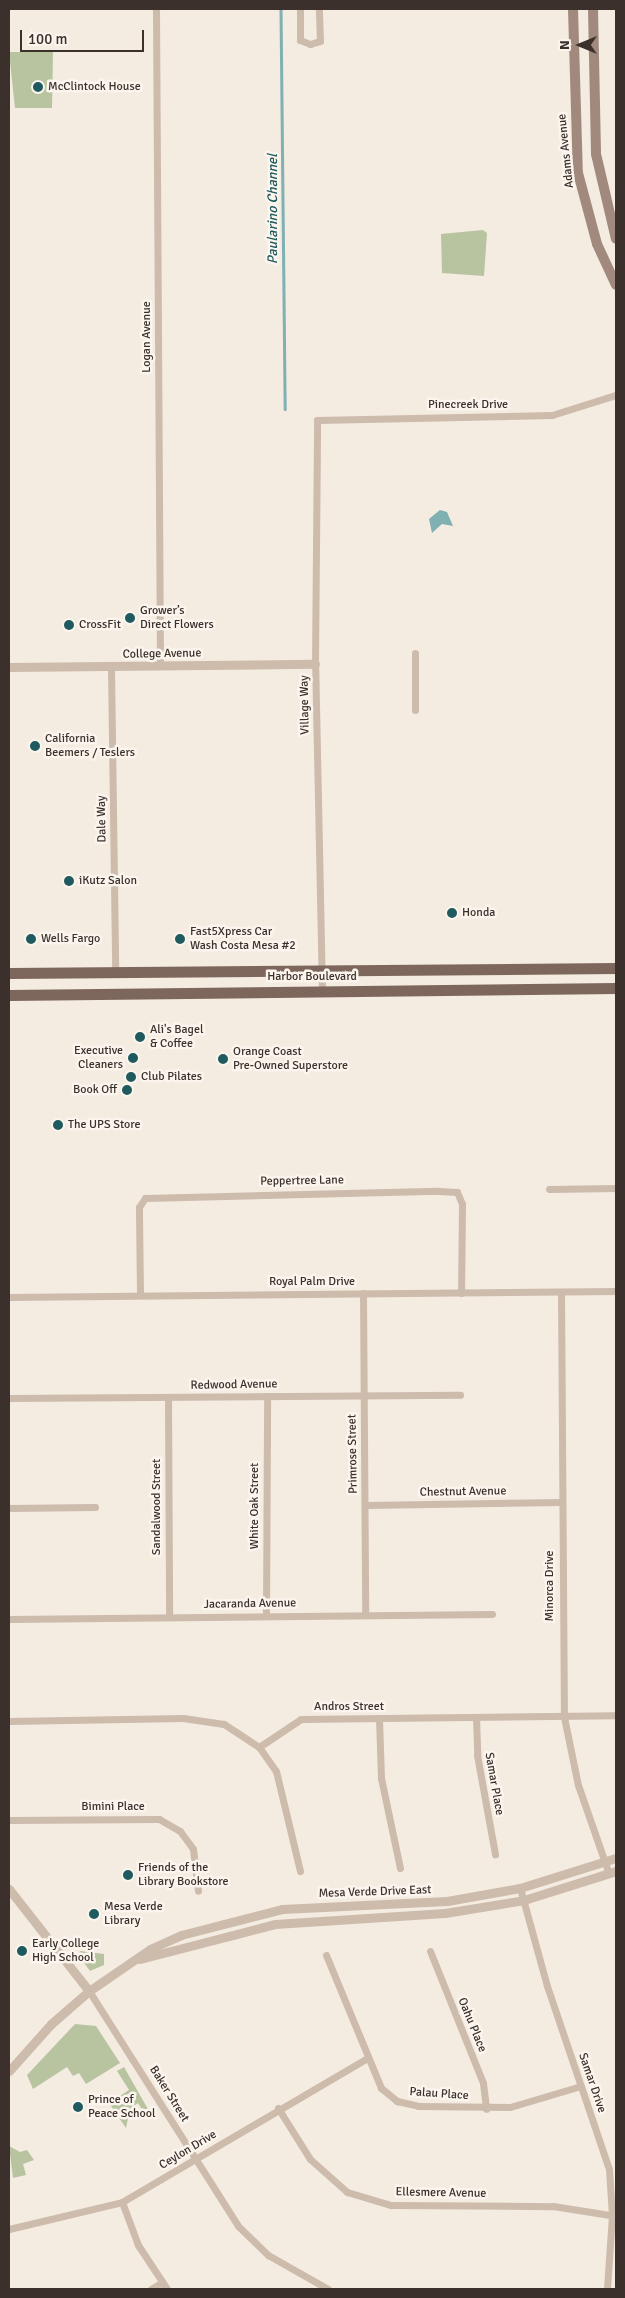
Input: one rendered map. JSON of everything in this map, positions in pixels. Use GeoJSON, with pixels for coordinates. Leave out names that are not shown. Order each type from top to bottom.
{"type":"FeatureCollection","features":[{"type":"Feature","properties":{"kind":"main road","name":"Adams Avenue"},"geometry":{"type":"LineString","coordinates":[[573,9],[578,173],[597,244],[616,285]]}},
{"type":"Feature","properties":{"kind":"main road"},"geometry":{"type":"LineString","coordinates":[[593,9],[596,154],[616,238]]}},
{"type":"Feature","properties":{"kind":"main road","name":"Harbor Boulevard"},"geometry":{"type":"LineString","coordinates":[[9,972],[616,968]]}},
{"type":"Feature","properties":{"kind":"main road","name":"Harbor Boulevard"},"geometry":{"type":"LineString","coordinates":[[9,995],[616,988]]}},
{"type":"Feature","properties":{"kind":"street","name":"Logan Avenue"},"geometry":{"type":"LineString","coordinates":[[156,9],[160,666]]}},
{"type":"Feature","properties":{"kind":"street"},"geometry":{"type":"LineString","coordinates":[[300,9],[300,40],[310,44],[320,41],[319,9]]}},
{"type":"Feature","properties":{"kind":"street","name":"Pinecreek Drive"},"geometry":{"type":"LineString","coordinates":[[317,420],[552,415],[616,395]]}},
{"type":"Feature","properties":{"kind":"street","name":"Village Way"},"geometry":{"type":"LineString","coordinates":[[317,420],[315,664],[322,991]]}},
{"type":"Feature","properties":{"kind":"street"},"geometry":{"type":"LineString","coordinates":[[415,653],[415,710]]}},
{"type":"Feature","properties":{"kind":"street","name":"College Avenue"},"geometry":{"type":"LineString","coordinates":[[9,667],[315,664]]}},
{"type":"Feature","properties":{"kind":"street","name":"Dale Way"},"geometry":{"type":"LineString","coordinates":[[111,667],[115,972]]}},
{"type":"Feature","properties":{"kind":"street"},"geometry":{"type":"LineString","coordinates":[[549,1189],[616,1188]]}},
{"type":"Feature","properties":{"kind":"street","name":"Peppertree Lane"},"geometry":{"type":"LineString","coordinates":[[140,1294],[139,1207],[144,1198],[438,1190],[457,1192],[462,1204],[462,1293]]}},
{"type":"Feature","properties":{"kind":"street","name":"Royal Palm Drive"},"geometry":{"type":"LineString","coordinates":[[9,1297],[140,1294],[616,1291]]}},
{"type":"Feature","properties":{"kind":"street","name":"Minorca Drive"},"geometry":{"type":"LineString","coordinates":[[561,1292],[564,1717],[578,1785],[605,1863],[612,1872]]}},
{"type":"Feature","properties":{"kind":"street","name":"Primrose Street"},"geometry":{"type":"LineString","coordinates":[[363,1293],[366,1505],[365,1613]]}},
{"type":"Feature","properties":{"kind":"street","name":"Redwood Avenue"},"geometry":{"type":"LineString","coordinates":[[9,1398],[363,1394],[460,1395]]}},
{"type":"Feature","properties":{"kind":"street","name":"White Oak Street"},"geometry":{"type":"LineString","coordinates":[[266,1396],[266,1615]]}},
{"type":"Feature","properties":{"kind":"street","name":"Sandalwood Street"},"geometry":{"type":"LineString","coordinates":[[168,1397],[168,1616]]}},
{"type":"Feature","properties":{"kind":"street","name":"Chestnut Avenue"},"geometry":{"type":"LineString","coordinates":[[366,1505],[561,1502]]}},
{"type":"Feature","properties":{"kind":"street"},"geometry":{"type":"LineString","coordinates":[[9,1508],[95,1507]]}},
{"type":"Feature","properties":{"kind":"street","name":"Jacaranda Avenue"},"geometry":{"type":"LineString","coordinates":[[9,1619],[365,1613],[492,1614]]}},
{"type":"Feature","properties":{"kind":"street","name":"Andros Street"},"geometry":{"type":"LineString","coordinates":[[259,1747],[301,1719],[616,1715]]}},
{"type":"Feature","properties":{"kind":"street","name":"Samar Place"},"geometry":{"type":"LineString","coordinates":[[476,1717],[477,1755],[495,1854]]}},
{"type":"Feature","properties":{"kind":"street"},"geometry":{"type":"LineString","coordinates":[[9,1721],[183,1718],[224,1724],[259,1747],[276,1772],[300,1871]]}},
{"type":"Feature","properties":{"kind":"street"},"geometry":{"type":"LineString","coordinates":[[379,1718],[381,1778],[400,1868]]}},
{"type":"Feature","properties":{"kind":"street","name":"Bimini Place"},"geometry":{"type":"LineString","coordinates":[[9,1820],[159,1819],[180,1830],[193,1848],[198,1891]]}},
{"type":"Feature","properties":{"kind":"street","name":"Mesa Verde Drive East"},"geometry":{"type":"LineString","coordinates":[[9,2071],[51,2024],[89,1991],[181,1935],[282,1909],[447,1901],[520,1888],[616,1858]]}},
{"type":"Feature","properties":{"kind":"street","name":"Mesa Verde Drive East"},"geometry":{"type":"LineString","coordinates":[[140,1959],[275,1924],[445,1913],[524,1900],[612,1872]]}},
{"type":"Feature","properties":{"kind":"street","name":"Samar Drive"},"geometry":{"type":"LineString","coordinates":[[520,1888],[581,2086],[609,2169],[614,2216],[607,2289]]}},
{"type":"Feature","properties":{"kind":"street","name":"Baker Street"},"geometry":{"type":"LineString","coordinates":[[9,1889],[89,1991],[238,2226],[256,2243],[301,2277],[328,2289]]}},
{"type":"Feature","properties":{"kind":"street","name":"Oahu Place"},"geometry":{"type":"LineString","coordinates":[[430,1951],[483,2083],[486,2108]]}},
{"type":"Feature","properties":{"kind":"street","name":"Palau Place"},"geometry":{"type":"LineString","coordinates":[[326,1955],[366,2058],[381,2088],[397,2101],[486,2108],[510,2107],[581,2086]]}},
{"type":"Feature","properties":{"kind":"street","name":"Ceylon Drive"},"geometry":{"type":"LineString","coordinates":[[9,2229],[122,2202],[278,2108],[366,2058]]}},
{"type":"Feature","properties":{"kind":"street","name":"Ellesmere Avenue"},"geometry":{"type":"LineString","coordinates":[[278,2108],[310,2159],[347,2192],[391,2204],[553,2206],[614,2216]]}},
{"type":"Feature","properties":{"kind":"street"},"geometry":{"type":"LineString","coordinates":[[122,2202],[138,2245],[167,2289]]}},
{"type":"Feature","properties":{"kind":"street"},"geometry":{"type":"LineString","coordinates":[[151,2289],[161,2282]]}},
{"type":"Feature","properties":{"kind":"green space"},"geometry":{"type":"Polygon","coordinates":[[[9,52],[53,52],[52,108],[15,108],[9,52]]]}},
{"type":"Feature","properties":{"kind":"green space"},"geometry":{"type":"Polygon","coordinates":[[[483,230],[487,233],[484,276],[442,273],[441,234],[483,230]]]}},
{"type":"Feature","properties":{"kind":"green space"},"geometry":{"type":"Polygon","coordinates":[[[80,1951],[104,1954],[104,1965],[90,1971],[79,1956],[80,1951]]]}},
{"type":"Feature","properties":{"kind":"green space"},"geometry":{"type":"Polygon","coordinates":[[[75,2024],[96,2026],[120,2063],[86,2084],[79,2073],[73,2076],[67,2067],[33,2089],[27,2075],[75,2024]]]}},
{"type":"Feature","properties":{"kind":"green space"},"geometry":{"type":"Polygon","coordinates":[[[124,2067],[149,2111],[145,2114],[138,2103],[130,2109],[126,2128],[109,2103],[129,2090],[117,2071],[124,2067]]]}},
{"type":"Feature","properties":{"kind":"green space"},"geometry":{"type":"Polygon","coordinates":[[[9,2146],[20,2152],[27,2150],[34,2160],[23,2164],[26,2175],[13,2178],[9,2146]]]}},
{"type":"Feature","properties":{"kind":"water"},"geometry":{"type":"Polygon","coordinates":[[[440,510],[447,512],[453,526],[442,524],[432,533],[429,519],[440,510]]]}},
{"type":"Feature","properties":{"kind":"waterway","name":"Paularino Channel"},"geometry":{"type":"LineString","coordinates":[[281,9],[285,409]]}},
{"type":"Feature","properties":{"kind":"place","name":"McClintock House"},"geometry":{"type":"Point","coordinates":[38,87]}},
{"type":"Feature","properties":{"kind":"place","name":"Grower’s Direct Flowers"},"geometry":{"type":"Point","coordinates":[130,618]}},
{"type":"Feature","properties":{"kind":"place","name":"CrossFit"},"geometry":{"type":"Point","coordinates":[69,625]}},
{"type":"Feature","properties":{"kind":"place","name":"California Beemers / Teslers"},"geometry":{"type":"Point","coordinates":[35,746]}},
{"type":"Feature","properties":{"kind":"place","name":"iKutz Salon"},"geometry":{"type":"Point","coordinates":[69,881]}},
{"type":"Feature","properties":{"kind":"place","name":"Honda"},"geometry":{"type":"Point","coordinates":[452,913]}},
{"type":"Feature","properties":{"kind":"place","name":"Wells Fargo"},"geometry":{"type":"Point","coordinates":[31,939]}},
{"type":"Feature","properties":{"kind":"place","name":"Fast5Xpress Car Wash Costa Mesa #2"},"geometry":{"type":"Point","coordinates":[180,939]}},
{"type":"Feature","properties":{"kind":"place","name":"Ali's Bagel & Coffee"},"geometry":{"type":"Point","coordinates":[140,1037]}},
{"type":"Feature","properties":{"kind":"place","name":"Executive Cleaners"},"geometry":{"type":"Point","coordinates":[133,1058]}},
{"type":"Feature","properties":{"kind":"place","name":"Orange Coast Pre-Owned Superstore"},"geometry":{"type":"Point","coordinates":[223,1059]}},
{"type":"Feature","properties":{"kind":"place","name":"Club Pilates"},"geometry":{"type":"Point","coordinates":[131,1077]}},
{"type":"Feature","properties":{"kind":"place","name":"Book Off"},"geometry":{"type":"Point","coordinates":[127,1090]}},
{"type":"Feature","properties":{"kind":"place","name":"The UPS Store"},"geometry":{"type":"Point","coordinates":[58,1125]}},
{"type":"Feature","properties":{"kind":"place","name":"Friends of the Library Bookstore"},"geometry":{"type":"Point","coordinates":[128,1875]}},
{"type":"Feature","properties":{"kind":"place","name":"Mesa Verde Library"},"geometry":{"type":"Point","coordinates":[94,1914]}},
{"type":"Feature","properties":{"kind":"place","name":"Early College High School"},"geometry":{"type":"Point","coordinates":[22,1951]}},
{"type":"Feature","properties":{"kind":"place","name":"Prince of Peace School"},"geometry":{"type":"Point","coordinates":[78,2107]}}]}
